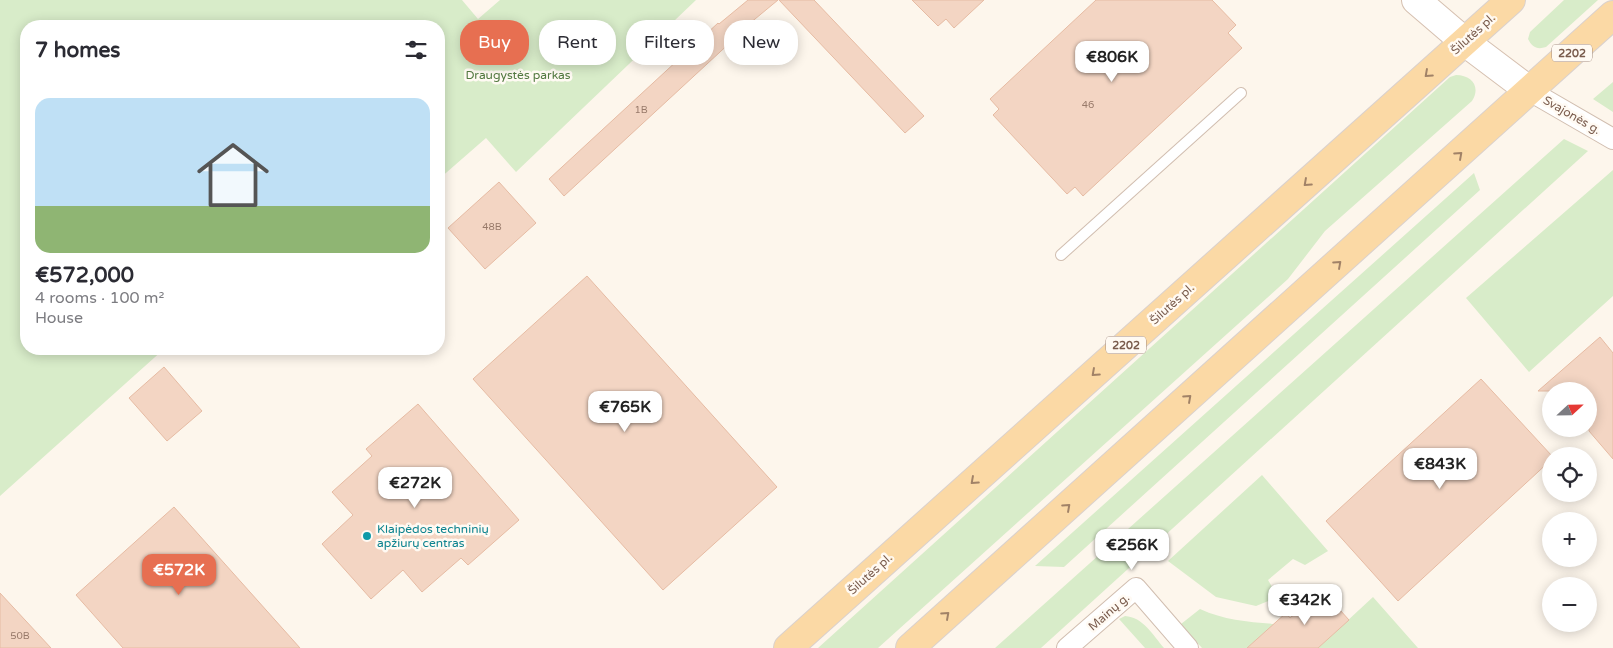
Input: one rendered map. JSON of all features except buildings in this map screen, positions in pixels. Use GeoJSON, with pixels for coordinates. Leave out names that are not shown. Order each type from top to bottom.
{"type":"FeatureCollection","features":[{"type":"Feature","properties":{"kind":"main road","name":"Šilutės pl."},"geometry":{"type":"LineString","coordinates":[[788,648],[1511,0]]}},
{"type":"Feature","properties":{"kind":"main road","name":"2202"},"geometry":{"type":"LineString","coordinates":[[910,648],[1613,15]]}},
{"type":"Feature","properties":{"kind":"street"},"geometry":{"type":"LineString","coordinates":[[1416,0],[1465,42],[1530,91]]}},
{"type":"Feature","properties":{"kind":"street","name":"Svajonės g."},"geometry":{"type":"LineString","coordinates":[[1530,91],[1613,139]]}},
{"type":"Feature","properties":{"kind":"street","name":"Mainų g."},"geometry":{"type":"LineString","coordinates":[[1067,648],[1136,588],[1188,648]]}},
{"type":"Feature","properties":{"kind":"lane"},"geometry":{"type":"LineString","coordinates":[[1061,255],[1241,93]]}},
{"type":"Feature","properties":{"kind":"green space","name":"Draugystės parkas"},"geometry":{"type":"Polygon","coordinates":[[[0,0],[462,0],[478,19],[500,0],[696,0],[675,20],[626,20],[626,65],[628,65],[516,172],[486,138],[445,174],[445,20],[20,20],[20,355],[157,355],[0,496],[0,0]]]}},
{"type":"Feature","properties":{"kind":"green space"},"geometry":{"type":"Polygon","coordinates":[[[1564,0],[1598,0],[1546,47],[1537,48],[1533,46],[1528,39],[1530,32],[1564,0]]]}},
{"type":"Feature","properties":{"kind":"green space"},"geometry":{"type":"Polygon","coordinates":[[[1456,75],[1467,77],[1473,83],[1476,91],[1472,101],[1325,231],[1288,279],[878,648],[818,648],[1450,77],[1456,75]]]}},
{"type":"Feature","properties":{"kind":"green space"},"geometry":{"type":"Polygon","coordinates":[[[1613,82],[1613,112],[1593,99],[1613,82]]]}},
{"type":"Feature","properties":{"kind":"green space"},"geometry":{"type":"Polygon","coordinates":[[[1564,139],[1588,151],[1041,648],[995,648],[1564,139]]]}},
{"type":"Feature","properties":{"kind":"green space"},"geometry":{"type":"Polygon","coordinates":[[[1613,170],[1613,296],[1529,372],[1466,298],[1613,170]]]}},
{"type":"Feature","properties":{"kind":"green space"},"geometry":{"type":"Polygon","coordinates":[[[1474,173],[1480,190],[1064,567],[1035,566],[1474,173]]]}},
{"type":"Feature","properties":{"kind":"green space"},"geometry":{"type":"Polygon","coordinates":[[[1262,475],[1328,551],[1305,565],[1293,559],[1268,580],[1278,597],[1256,606],[1216,597],[1168,561],[1262,475]]]}},
{"type":"Feature","properties":{"kind":"green space"},"geometry":{"type":"Polygon","coordinates":[[[1373,597],[1418,648],[1318,648],[1373,597]]]}},
{"type":"Feature","properties":{"kind":"green space"},"geometry":{"type":"Polygon","coordinates":[[[1200,609],[1227,618],[1274,624],[1247,648],[1202,648],[1181,624],[1200,609]]]}},
{"type":"Feature","properties":{"kind":"green space"},"geometry":{"type":"Polygon","coordinates":[[[1125,616],[1142,623],[1152,632],[1164,648],[1145,648],[1119,619],[1125,616]]]}},
{"type":"Feature","properties":{"kind":"place","name":"Klaipėdos techninių apžiurų centras"},"geometry":{"type":"Point","coordinates":[367,536]}}]}
